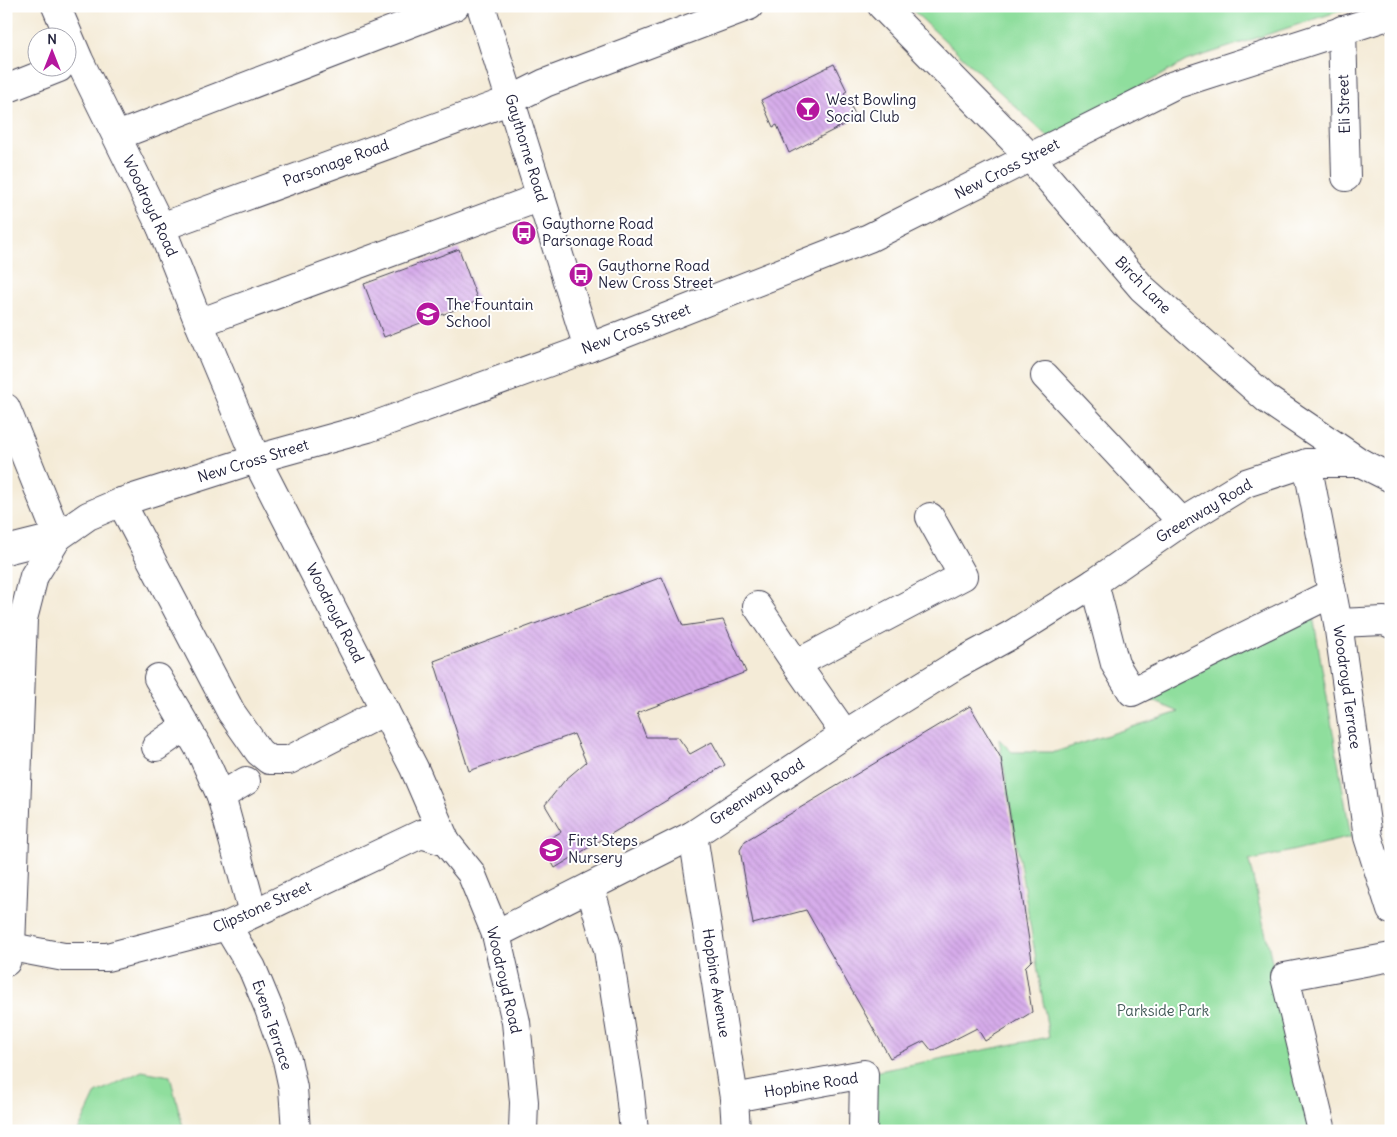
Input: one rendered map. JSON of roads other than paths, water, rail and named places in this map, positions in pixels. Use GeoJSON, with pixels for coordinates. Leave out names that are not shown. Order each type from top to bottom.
{"type":"FeatureCollection","features":[{"type":"Feature","properties":{"kind":"street","name":"Woodroyd Road"},"geometry":{"type":"LineString","coordinates":[[56,6],[61,28]]}},
{"type":"Feature","properties":{"kind":"street"},"geometry":{"type":"LineString","coordinates":[[117,136],[455,6]]}},
{"type":"Feature","properties":{"kind":"street","name":"Gaythorne Road"},"geometry":{"type":"LineString","coordinates":[[480,6],[588,348]]}},
{"type":"Feature","properties":{"kind":"street","name":"Parsonage Road"},"geometry":{"type":"LineString","coordinates":[[161,226],[511,100],[545,83],[749,6]]}},
{"type":"Feature","properties":{"kind":"street","name":"Birch Lane"},"geometry":{"type":"LineString","coordinates":[[882,6],[1030,157],[1142,288],[1268,400],[1361,463]]}},
{"type":"Feature","properties":{"kind":"street","name":"New Cross Street"},"geometry":{"type":"LineString","coordinates":[[10,549],[58,537],[88,516],[121,502],[256,458],[368,428],[588,348],[869,238],[1174,85],[1391,15]]}},
{"type":"Feature","properties":{"kind":"street","name":"Eli Street"},"geometry":{"type":"LineString","coordinates":[[1342,30],[1346,177]]}},
{"type":"Feature","properties":{"kind":"street"},"geometry":{"type":"LineString","coordinates":[[6,89],[33,78]]}},
{"type":"Feature","properties":{"kind":"street","name":"Woodroyd Road"},"geometry":{"type":"LineString","coordinates":[[78,78],[117,136],[161,226],[199,323],[256,458],[414,768],[446,842],[471,873],[496,934],[516,1022],[524,1102],[523,1131]]}},
{"type":"Feature","properties":{"kind":"street"},"geometry":{"type":"LineString","coordinates":[[199,323],[541,197]]}},
{"type":"Feature","properties":{"kind":"street"},"geometry":{"type":"LineString","coordinates":[[1045,376],[1182,522]]}},
{"type":"Feature","properties":{"kind":"street"},"geometry":{"type":"LineString","coordinates":[[6,408],[58,537],[34,576],[23,619],[8,954]]}},
{"type":"Feature","properties":{"kind":"street","name":"Greenway Road"},"geometry":{"type":"LineString","coordinates":[[496,934],[692,835],[845,734],[956,665],[1011,635],[1094,583],[1182,522],[1246,483],[1307,463],[1361,463]]}},
{"type":"Feature","properties":{"kind":"street","name":"Woodroyd Terrace"},"geometry":{"type":"LineString","coordinates":[[1307,463],[1338,623],[1368,837],[1391,910]]}},
{"type":"Feature","properties":{"kind":"street"},"geometry":{"type":"LineString","coordinates":[[1361,463],[1391,478]]}},
{"type":"Feature","properties":{"kind":"street"},"geometry":{"type":"LineString","coordinates":[[121,502],[231,712],[259,752],[269,760],[289,760],[385,711]]}},
{"type":"Feature","properties":{"kind":"street"},"geometry":{"type":"LineString","coordinates":[[796,664],[963,576],[930,517]]}},
{"type":"Feature","properties":{"kind":"street"},"geometry":{"type":"LineString","coordinates":[[1094,583],[1115,664],[1132,692],[1332,593]]}},
{"type":"Feature","properties":{"kind":"street"},"geometry":{"type":"LineString","coordinates":[[757,606],[845,734]]}},
{"type":"Feature","properties":{"kind":"street"},"geometry":{"type":"LineString","coordinates":[[1338,623],[1384,620],[1391,624]]}},
{"type":"Feature","properties":{"kind":"street"},"geometry":{"type":"LineString","coordinates":[[158,678],[201,752],[221,796],[254,913]]}},
{"type":"Feature","properties":{"kind":"street"},"geometry":{"type":"LineString","coordinates":[[156,748],[186,726]]}},
{"type":"Feature","properties":{"kind":"street"},"geometry":{"type":"LineString","coordinates":[[221,796],[246,781]]}},
{"type":"Feature","properties":{"kind":"street","name":"Clipstone Street"},"geometry":{"type":"LineString","coordinates":[[8,954],[107,957],[227,926],[421,834],[446,842]]}},
{"type":"Feature","properties":{"kind":"street","name":"Hopbine Avenue"},"geometry":{"type":"LineString","coordinates":[[692,835],[734,1098],[736,1131]]}},
{"type":"Feature","properties":{"kind":"street"},"geometry":{"type":"LineString","coordinates":[[590,887],[608,950],[628,1074],[634,1131]]}},
{"type":"Feature","properties":{"kind":"street","name":"Evens Terrace"},"geometry":{"type":"LineString","coordinates":[[227,926],[252,968],[287,1060],[296,1131]]}},
{"type":"Feature","properties":{"kind":"street"},"geometry":{"type":"LineString","coordinates":[[1322,1131],[1286,977],[1391,957]]}},
{"type":"Feature","properties":{"kind":"street","name":"Hopbine Road"},"geometry":{"type":"LineString","coordinates":[[734,1098],[864,1074],[862,1131]]}},
{"type":"Feature","properties":{"kind":"place","name":"West Bowling Social Club"},"geometry":{"type":"Point","coordinates":[808,109]}},
{"type":"Feature","properties":{"kind":"place","name":"Gaythorne Road Parsonage Road"},"geometry":{"type":"Point","coordinates":[524,233]}},
{"type":"Feature","properties":{"kind":"place","name":"Gaythorne Road New Cross Street"},"geometry":{"type":"Point","coordinates":[581,275]}},
{"type":"Feature","properties":{"kind":"place","name":"The Fountain School"},"geometry":{"type":"Point","coordinates":[428,314]}},
{"type":"Feature","properties":{"kind":"place","name":"First Steps Nursery"},"geometry":{"type":"Point","coordinates":[551,850]}},
{"type":"Feature","properties":{"kind":"park label","name":"Parkside Park"},"geometry":{"type":"Point","coordinates":[1163,1011]}}]}
